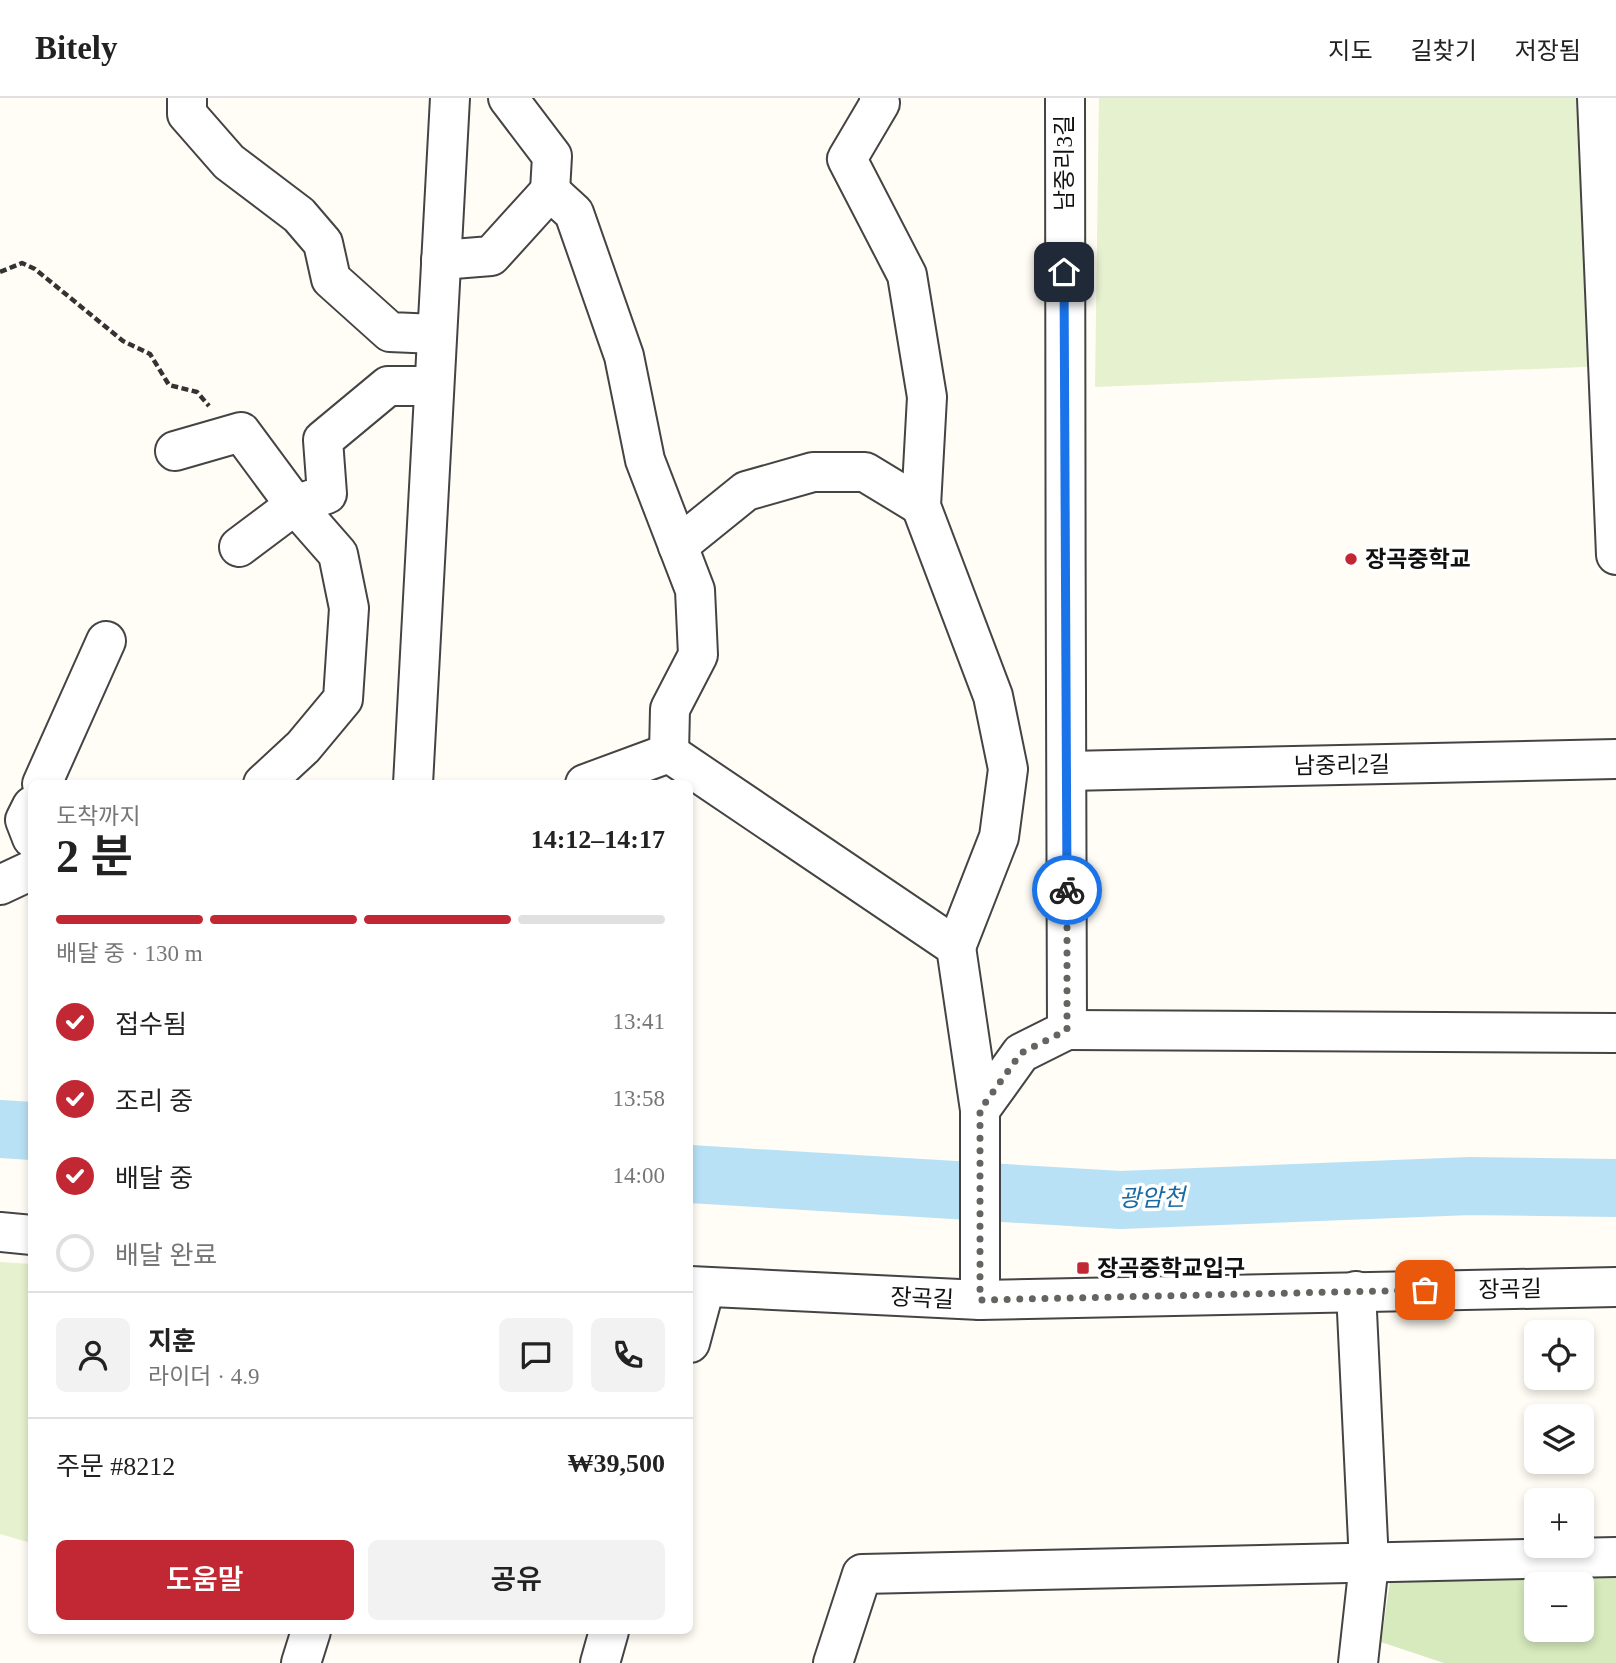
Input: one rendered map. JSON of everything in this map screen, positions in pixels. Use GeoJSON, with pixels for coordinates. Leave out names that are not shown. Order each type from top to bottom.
{"type":"FeatureCollection","features":[{"type":"Feature","properties":{"kind":"street"},"geometry":{"type":"LineString","coordinates":[[187,98],[187,114],[229,162],[299,215],[323,243],[331,279],[390,332],[436,334]]}},
{"type":"Feature","properties":{"kind":"street"},"geometry":{"type":"LineString","coordinates":[[413,780],[450,98]]}},
{"type":"Feature","properties":{"kind":"street"},"geometry":{"type":"LineString","coordinates":[[441,260],[491,256],[550,191],[552,156],[508,98]]}},
{"type":"Feature","properties":{"kind":"street"},"geometry":{"type":"LineString","coordinates":[[879,98],[880,103],[847,159],[907,275],[927,397],[921,506],[993,696],[1009,769],[999,836],[956,947],[980,1110],[980,1300]]}},
{"type":"Feature","properties":{"kind":"street","name":"남중리3길"},"geometry":{"type":"LineString","coordinates":[[1065,98],[1063,466],[1068,771],[1067,1030]]}},
{"type":"Feature","properties":{"kind":"street"},"geometry":{"type":"LineString","coordinates":[[1597,98],[1616,555]]}},
{"type":"Feature","properties":{"kind":"street"},"geometry":{"type":"LineString","coordinates":[[550,191],[573,214],[624,356],[645,460],[695,590],[698,655],[670,709],[669,754]]}},
{"type":"Feature","properties":{"kind":"street"},"geometry":{"type":"LineString","coordinates":[[239,547],[295,505],[327,494],[323,440],[388,386],[433,386]]}},
{"type":"Feature","properties":{"kind":"street"},"geometry":{"type":"LineString","coordinates":[[175,451],[241,432],[295,505],[338,554],[349,608],[343,699],[303,747],[267,780]]}},
{"type":"Feature","properties":{"kind":"street"},"geometry":{"type":"LineString","coordinates":[[678,546],[747,491],[813,472],[865,472],[921,506]]}},
{"type":"Feature","properties":{"kind":"street"},"geometry":{"type":"LineString","coordinates":[[43,780],[106,641]]}},
{"type":"Feature","properties":{"kind":"street"},"geometry":{"type":"LineString","coordinates":[[669,754],[956,947]]}},
{"type":"Feature","properties":{"kind":"street"},"geometry":{"type":"LineString","coordinates":[[596,780],[669,754]]}},
{"type":"Feature","properties":{"kind":"street","name":"남중리2길"},"geometry":{"type":"LineString","coordinates":[[1068,771],[1616,759]]}},
{"type":"Feature","properties":{"kind":"street"},"geometry":{"type":"LineString","coordinates":[[0,885],[28,872]]}},
{"type":"Feature","properties":{"kind":"street"},"geometry":{"type":"LineString","coordinates":[[980,1110],[1021,1053],[1067,1030],[1616,1033]]}},
{"type":"Feature","properties":{"kind":"street"},"geometry":{"type":"LineString","coordinates":[[0,1232],[28,1235]]}},
{"type":"Feature","properties":{"kind":"street"},"geometry":{"type":"LineString","coordinates":[[693,1319],[697,1287]]}},
{"type":"Feature","properties":{"kind":"street","name":"장곡길"},"geometry":{"type":"LineString","coordinates":[[697,1287],[980,1300],[1616,1287]]}},
{"type":"Feature","properties":{"kind":"street"},"geometry":{"type":"LineString","coordinates":[[1356,1292],[1369,1563],[1367,1661]]}},
{"type":"Feature","properties":{"kind":"street"},"geometry":{"type":"LineString","coordinates":[[833,1663],[862,1574],[1616,1557]]}},
{"type":"Feature","properties":{"kind":"street"},"geometry":{"type":"LineString","coordinates":[[301,1663],[310,1634]]}},
{"type":"Feature","properties":{"kind":"street"},"geometry":{"type":"LineString","coordinates":[[600,1663],[608,1634]]}},
{"type":"Feature","properties":{"kind":"path"},"geometry":{"type":"LineString","coordinates":[[0,272],[22,262],[35,269],[123,341],[150,354],[169,385],[197,392],[231,435]]}},
{"type":"Feature","properties":{"kind":"green space"},"geometry":{"type":"Polygon","coordinates":[[[1099,98],[1588,98],[1607,366],[1095,387],[1099,98]]]}},
{"type":"Feature","properties":{"kind":"green space"},"geometry":{"type":"Polygon","coordinates":[[[0,1262],[28,1264],[28,1542],[0,1534],[0,1262]]]}},
{"type":"Feature","properties":{"kind":"green space"},"geometry":{"type":"Polygon","coordinates":[[[1616,1572],[1616,1663],[1444,1663],[1381,1642],[1390,1581],[1524,1576],[1524,1642],[1594,1642],[1594,1573],[1616,1572]]]}},
{"type":"Feature","properties":{"kind":"waterway","name":"광암천"},"geometry":{"type":"LineString","coordinates":[[0,1129],[28,1131]]}},
{"type":"Feature","properties":{"kind":"waterway","name":"광암천"},"geometry":{"type":"LineString","coordinates":[[693,1174],[1120,1200],[1470,1186],[1616,1188]]}},
{"type":"Feature","properties":{"kind":"way so far"},"geometry":{"type":"LineString","coordinates":[[1067,890],[1067,1030],[1021,1053],[980,1110],[980,1300],[1425,1290]]}},
{"type":"Feature","properties":{"kind":"place","name":"장곡중학교"},"geometry":{"type":"Point","coordinates":[1351,559]}},
{"type":"Feature","properties":{"kind":"place","name":"장곡중학교입구"},"geometry":{"type":"Point","coordinates":[1083,1268]}},
{"type":"Feature","properties":{"kind":"route"},"geometry":{"type":"LineString","coordinates":[[1064,272],[1067,890]]}}]}
